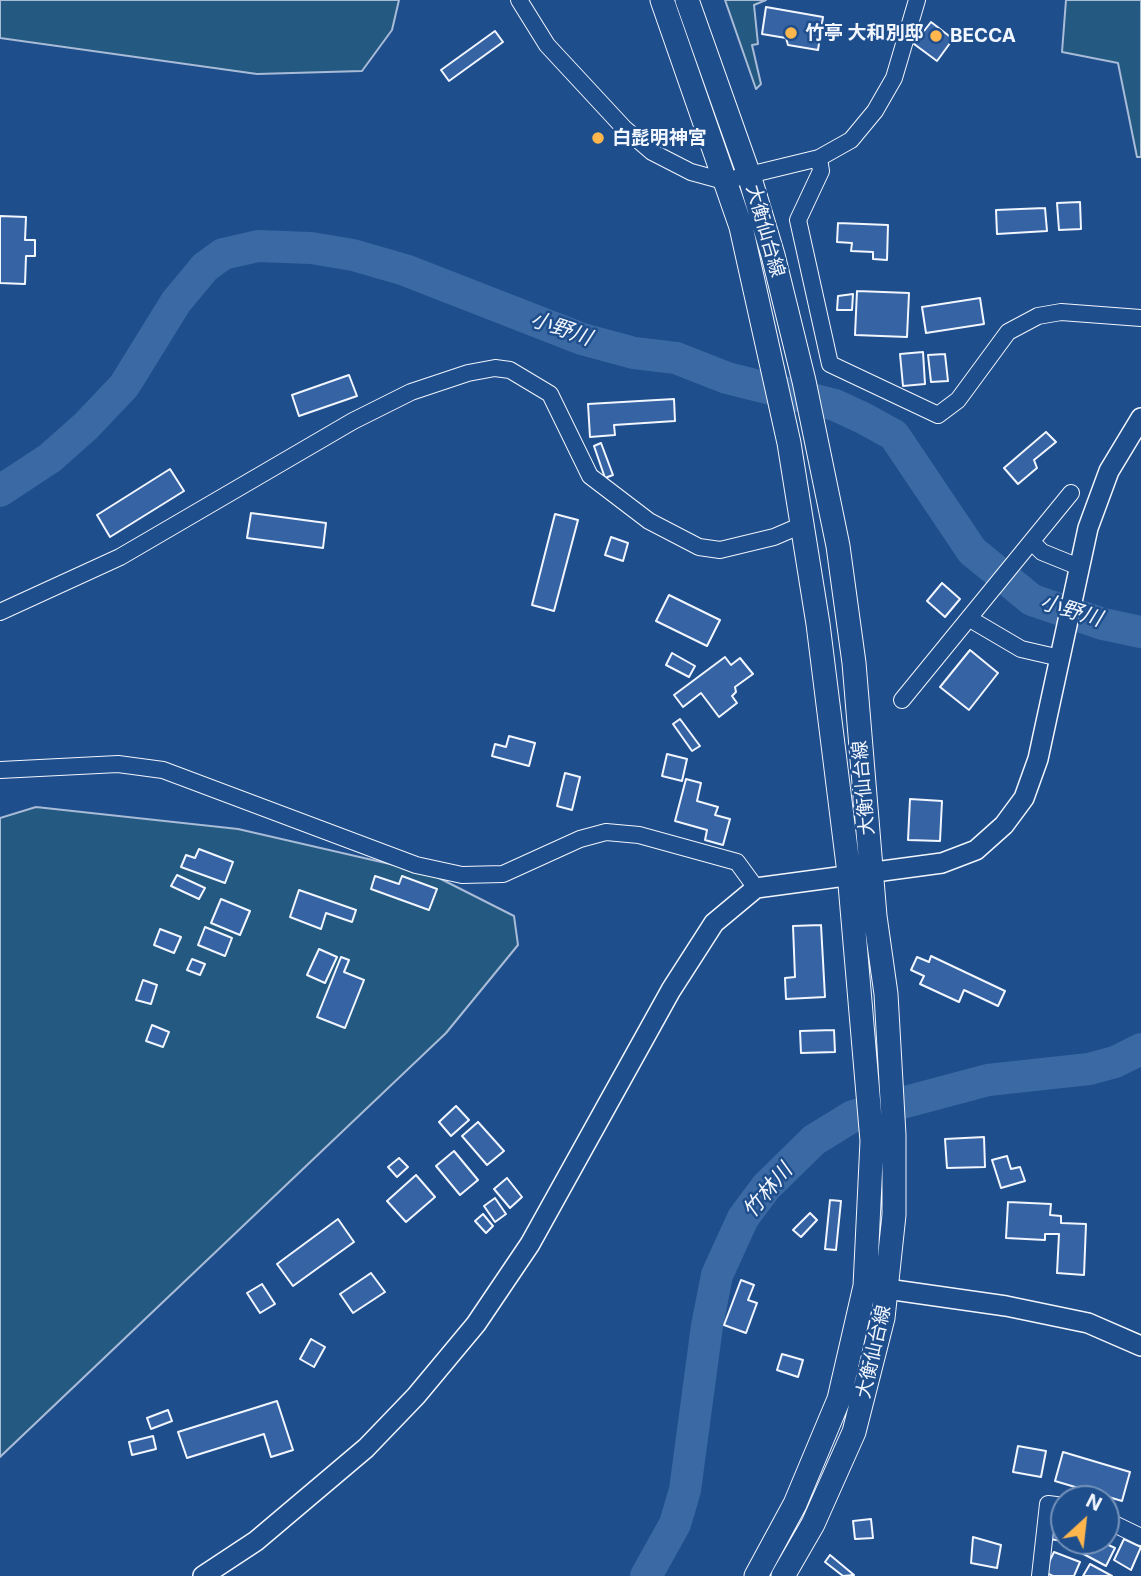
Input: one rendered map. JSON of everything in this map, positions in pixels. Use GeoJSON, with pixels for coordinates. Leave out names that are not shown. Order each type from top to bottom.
{"type":"FeatureCollection","features":[{"type":"Feature","properties":{"kind":"main road","name":"大衡仙台線"},"geometry":{"type":"LineString","coordinates":[[663,0],[741,227],[776,375],[860,872]]}},
{"type":"Feature","properties":{"kind":"main road","name":"大衡仙台線"},"geometry":{"type":"LineString","coordinates":[[687,0],[749,175],[774,255],[804,381],[838,547],[854,663],[860,872],[883,1138],[894,1215],[888,1290],[869,1383],[854,1432],[813,1524],[783,1576]]}},
{"type":"Feature","properties":{"kind":"main road","name":"大衡仙台線"},"geometry":{"type":"LineString","coordinates":[[756,1576],[795,1504],[839,1399],[865,1286],[883,1138]]}},
{"type":"Feature","properties":{"kind":"street"},"geometry":{"type":"LineString","coordinates":[[519,0],[547,45],[624,128],[662,158],[691,172],[724,181],[819,158],[851,140],[875,111],[894,78],[917,0]]}},
{"type":"Feature","properties":{"kind":"street"},"geometry":{"type":"LineString","coordinates":[[819,158],[821,172],[798,220],[830,364],[938,415],[958,400],[1008,332],[1038,316],[1061,312],[1141,318]]}},
{"type":"Feature","properties":{"kind":"street"},"geometry":{"type":"LineString","coordinates":[[0,612],[120,557],[353,421],[411,392],[468,373],[495,368],[510,370],[541,386],[550,394],[590,476],[649,521],[699,547],[720,550],[774,537],[802,525]]}},
{"type":"Feature","properties":{"kind":"street"},"geometry":{"type":"LineString","coordinates":[[202,1576],[256,1541],[366,1448],[416,1396],[476,1324],[530,1244],[671,990],[713,923],[756,888],[942,863],[976,850],[1003,824],[1024,798],[1038,759],[1088,528],[1109,471],[1141,418]]}},
{"type":"Feature","properties":{"kind":"street"},"geometry":{"type":"LineString","coordinates":[[902,700],[1071,494]]}},
{"type":"Feature","properties":{"kind":"street"},"geometry":{"type":"LineString","coordinates":[[1032,542],[1042,552],[1077,574]]}},
{"type":"Feature","properties":{"kind":"street"},"geometry":{"type":"LineString","coordinates":[[974,613],[1021,649],[1061,651]]}},
{"type":"Feature","properties":{"kind":"street"},"geometry":{"type":"LineString","coordinates":[[0,770],[118,764],[163,770],[416,865],[461,875],[503,874],[580,839],[606,832],[639,835],[737,862],[756,888]]}},
{"type":"Feature","properties":{"kind":"street"},"geometry":{"type":"LineString","coordinates":[[865,1286],[1006,1306],[1088,1323],[1141,1346]]}},
{"type":"Feature","properties":{"kind":"street"},"geometry":{"type":"LineString","coordinates":[[1040,1576],[1050,1504]]}},
{"type":"Feature","properties":{"kind":"street"},"geometry":{"type":"LineString","coordinates":[[1120,1527],[1141,1537]]}},
{"type":"Feature","properties":{"kind":"shaded area"},"geometry":{"type":"Polygon","coordinates":[[[0,0],[399,0],[392,30],[362,71],[257,74],[0,38],[0,0]]]}},
{"type":"Feature","properties":{"kind":"shaded area"},"geometry":{"type":"Polygon","coordinates":[[[725,0],[766,0],[754,5],[758,44],[752,45],[761,84],[756,89],[725,0]]]}},
{"type":"Feature","properties":{"kind":"shaded area"},"geometry":{"type":"Polygon","coordinates":[[[1066,0],[1141,0],[1141,157],[1137,157],[1118,63],[1062,52],[1066,0]]]}},
{"type":"Feature","properties":{"kind":"shaded area"},"geometry":{"type":"Polygon","coordinates":[[[36,807],[238,829],[429,873],[514,916],[518,945],[446,1033],[0,1457],[0,818],[36,807]]]}},
{"type":"Feature","properties":{"kind":"building"},"geometry":{"type":"Polygon","coordinates":[[[766,7],[823,17],[818,50],[788,45],[786,38],[762,34],[766,7]]]}},
{"type":"Feature","properties":{"kind":"building"},"geometry":{"type":"Polygon","coordinates":[[[931,22],[953,39],[937,61],[914,44],[931,22]]]}},
{"type":"Feature","properties":{"kind":"building"},"geometry":{"type":"Polygon","coordinates":[[[495,31],[503,42],[449,81],[441,70],[495,31]]]}},
{"type":"Feature","properties":{"kind":"building"},"geometry":{"type":"Polygon","coordinates":[[[1080,202],[1081,229],[1059,230],[1057,203],[1080,202]]]}},
{"type":"Feature","properties":{"kind":"building"},"geometry":{"type":"Polygon","coordinates":[[[1045,208],[1047,231],[997,234],[996,210],[1045,208]]]}},
{"type":"Feature","properties":{"kind":"building"},"geometry":{"type":"Polygon","coordinates":[[[0,216],[26,217],[25,240],[35,240],[35,256],[26,256],[25,284],[0,283],[0,216]]]}},
{"type":"Feature","properties":{"kind":"building"},"geometry":{"type":"Polygon","coordinates":[[[838,223],[888,225],[887,260],[873,259],[873,252],[851,251],[852,243],[837,242],[838,223]]]}},
{"type":"Feature","properties":{"kind":"building"},"geometry":{"type":"Polygon","coordinates":[[[857,291],[909,293],[907,337],[855,335],[857,291]]]}},
{"type":"Feature","properties":{"kind":"building"},"geometry":{"type":"Polygon","coordinates":[[[853,294],[852,310],[837,310],[838,296],[853,294]]]}},
{"type":"Feature","properties":{"kind":"building"},"geometry":{"type":"Polygon","coordinates":[[[980,298],[984,324],[926,333],[922,307],[980,298]]]}},
{"type":"Feature","properties":{"kind":"building"},"geometry":{"type":"Polygon","coordinates":[[[923,352],[925,384],[903,386],[900,354],[923,352]]]}},
{"type":"Feature","properties":{"kind":"building"},"geometry":{"type":"Polygon","coordinates":[[[945,354],[948,381],[931,382],[928,355],[945,354]]]}},
{"type":"Feature","properties":{"kind":"building"},"geometry":{"type":"Polygon","coordinates":[[[349,375],[357,396],[299,416],[292,395],[349,375]]]}},
{"type":"Feature","properties":{"kind":"building"},"geometry":{"type":"Polygon","coordinates":[[[674,399],[675,421],[614,425],[615,435],[590,437],[588,404],[674,399]]]}},
{"type":"Feature","properties":{"kind":"building"},"geometry":{"type":"Polygon","coordinates":[[[1046,432],[1056,442],[1034,460],[1037,468],[1018,484],[1004,468],[1046,432]]]}},
{"type":"Feature","properties":{"kind":"building"},"geometry":{"type":"Polygon","coordinates":[[[601,443],[613,475],[605,478],[594,446],[601,443]]]}},
{"type":"Feature","properties":{"kind":"building"},"geometry":{"type":"Polygon","coordinates":[[[170,469],[184,491],[110,537],[97,515],[170,469]]]}},
{"type":"Feature","properties":{"kind":"building"},"geometry":{"type":"Polygon","coordinates":[[[251,513],[326,523],[323,548],[247,538],[251,513]]]}},
{"type":"Feature","properties":{"kind":"building"},"geometry":{"type":"Polygon","coordinates":[[[555,514],[578,520],[554,611],[532,605],[555,514]]]}},
{"type":"Feature","properties":{"kind":"building"},"geometry":{"type":"Polygon","coordinates":[[[611,537],[628,543],[623,561],[605,555],[611,537]]]}},
{"type":"Feature","properties":{"kind":"building"},"geometry":{"type":"Polygon","coordinates":[[[942,583],[960,599],[945,617],[927,601],[942,583]]]}},
{"type":"Feature","properties":{"kind":"building"},"geometry":{"type":"Polygon","coordinates":[[[669,595],[720,620],[707,646],[656,621],[669,595]]]}},
{"type":"Feature","properties":{"kind":"building"},"geometry":{"type":"Polygon","coordinates":[[[970,650],[998,673],[969,710],[940,687],[970,650]]]}},
{"type":"Feature","properties":{"kind":"building"},"geometry":{"type":"Polygon","coordinates":[[[672,653],[695,666],[689,677],[666,665],[672,653]]]}},
{"type":"Feature","properties":{"kind":"building"},"geometry":{"type":"Polygon","coordinates":[[[725,657],[731,665],[740,658],[753,674],[735,687],[736,692],[732,696],[737,703],[719,717],[701,693],[683,707],[674,695],[725,657]]]}},
{"type":"Feature","properties":{"kind":"building"},"geometry":{"type":"Polygon","coordinates":[[[680,719],[700,746],[692,751],[673,724],[680,719]]]}},
{"type":"Feature","properties":{"kind":"building"},"geometry":{"type":"Polygon","coordinates":[[[509,736],[535,743],[529,766],[492,756],[495,744],[506,747],[509,736]]]}},
{"type":"Feature","properties":{"kind":"building"},"geometry":{"type":"Polygon","coordinates":[[[667,754],[687,759],[682,781],[662,776],[667,754]]]}},
{"type":"Feature","properties":{"kind":"building"},"geometry":{"type":"Polygon","coordinates":[[[565,773],[580,777],[572,810],[557,806],[565,773]]]}},
{"type":"Feature","properties":{"kind":"building"},"geometry":{"type":"Polygon","coordinates":[[[686,779],[701,783],[697,801],[718,807],[715,815],[730,819],[723,845],[705,840],[707,830],[675,821],[686,779]]]}},
{"type":"Feature","properties":{"kind":"building"},"geometry":{"type":"Polygon","coordinates":[[[910,799],[942,801],[940,841],[908,840],[910,799]]]}},
{"type":"Feature","properties":{"kind":"building"},"geometry":{"type":"Polygon","coordinates":[[[199,849],[233,862],[225,883],[181,867],[186,855],[195,858],[199,849]]]}},
{"type":"Feature","properties":{"kind":"building"},"geometry":{"type":"Polygon","coordinates":[[[177,875],[205,888],[199,899],[171,886],[177,875]]]}},
{"type":"Feature","properties":{"kind":"building"},"geometry":{"type":"Polygon","coordinates":[[[375,876],[399,884],[402,876],[437,889],[429,910],[371,889],[375,876]]]}},
{"type":"Feature","properties":{"kind":"building"},"geometry":{"type":"Polygon","coordinates":[[[299,890],[356,910],[352,922],[326,913],[321,929],[290,917],[299,890]]]}},
{"type":"Feature","properties":{"kind":"building"},"geometry":{"type":"Polygon","coordinates":[[[221,899],[250,911],[240,935],[211,923],[221,899]]]}},
{"type":"Feature","properties":{"kind":"building"},"geometry":{"type":"Polygon","coordinates":[[[821,925],[825,997],[786,999],[785,978],[795,977],[793,926],[821,925]]]}},
{"type":"Feature","properties":{"kind":"building"},"geometry":{"type":"Polygon","coordinates":[[[205,927],[232,938],[225,956],[198,945],[205,927]]]}},
{"type":"Feature","properties":{"kind":"building"},"geometry":{"type":"Polygon","coordinates":[[[160,929],[181,937],[174,953],[154,945],[160,929]]]}},
{"type":"Feature","properties":{"kind":"building"},"geometry":{"type":"Polygon","coordinates":[[[319,949],[337,957],[325,983],[307,975],[319,949]]]}},
{"type":"Feature","properties":{"kind":"building"},"geometry":{"type":"Polygon","coordinates":[[[931,956],[1005,991],[998,1006],[964,990],[959,1002],[920,984],[924,976],[911,970],[917,957],[929,962],[931,956]]]}},
{"type":"Feature","properties":{"kind":"building"},"geometry":{"type":"Polygon","coordinates":[[[341,957],[349,960],[344,972],[364,980],[345,1028],[317,1017],[341,957]]]}},
{"type":"Feature","properties":{"kind":"building"},"geometry":{"type":"Polygon","coordinates":[[[192,959],[205,964],[200,975],[187,970],[192,959]]]}},
{"type":"Feature","properties":{"kind":"building"},"geometry":{"type":"Polygon","coordinates":[[[143,980],[157,985],[151,1004],[136,1000],[143,980]]]}},
{"type":"Feature","properties":{"kind":"building"},"geometry":{"type":"Polygon","coordinates":[[[152,1025],[169,1032],[163,1047],[146,1041],[152,1025]]]}},
{"type":"Feature","properties":{"kind":"building"},"geometry":{"type":"Polygon","coordinates":[[[834,1030],[835,1052],[801,1053],[800,1031],[834,1030]]]}},
{"type":"Feature","properties":{"kind":"building"},"geometry":{"type":"Polygon","coordinates":[[[456,1106],[469,1120],[451,1136],[439,1122],[456,1106]]]}},
{"type":"Feature","properties":{"kind":"building"},"geometry":{"type":"Polygon","coordinates":[[[478,1122],[504,1151],[487,1165],[462,1136],[478,1122]]]}},
{"type":"Feature","properties":{"kind":"building"},"geometry":{"type":"Polygon","coordinates":[[[984,1137],[985,1167],[947,1168],[945,1139],[984,1137]]]}},
{"type":"Feature","properties":{"kind":"building"},"geometry":{"type":"Polygon","coordinates":[[[454,1151],[478,1180],[460,1195],[436,1166],[454,1151]]]}},
{"type":"Feature","properties":{"kind":"building"},"geometry":{"type":"Polygon","coordinates":[[[1007,1156],[1011,1169],[1020,1167],[1025,1181],[1001,1188],[992,1160],[1007,1156]]]}},
{"type":"Feature","properties":{"kind":"building"},"geometry":{"type":"Polygon","coordinates":[[[399,1158],[408,1167],[397,1177],[388,1167],[399,1158]]]}},
{"type":"Feature","properties":{"kind":"building"},"geometry":{"type":"Polygon","coordinates":[[[416,1175],[435,1197],[406,1222],[387,1201],[416,1175]]]}},
{"type":"Feature","properties":{"kind":"building"},"geometry":{"type":"Polygon","coordinates":[[[507,1178],[522,1197],[510,1208],[494,1189],[507,1178]]]}},
{"type":"Feature","properties":{"kind":"building"},"geometry":{"type":"Polygon","coordinates":[[[495,1198],[506,1214],[495,1222],[484,1206],[495,1198]]]}},
{"type":"Feature","properties":{"kind":"building"},"geometry":{"type":"Polygon","coordinates":[[[830,1200],[841,1201],[836,1250],[825,1249],[830,1200]]]}},
{"type":"Feature","properties":{"kind":"building"},"geometry":{"type":"Polygon","coordinates":[[[1008,1202],[1051,1204],[1050,1215],[1061,1216],[1061,1223],[1086,1224],[1084,1275],[1057,1273],[1059,1234],[1045,1234],[1045,1240],[1006,1238],[1008,1202]]]}},
{"type":"Feature","properties":{"kind":"building"},"geometry":{"type":"Polygon","coordinates":[[[810,1213],[817,1220],[801,1237],[793,1230],[810,1213]]]}},
{"type":"Feature","properties":{"kind":"building"},"geometry":{"type":"Polygon","coordinates":[[[483,1214],[493,1226],[486,1233],[475,1221],[483,1214]]]}},
{"type":"Feature","properties":{"kind":"building"},"geometry":{"type":"Polygon","coordinates":[[[338,1219],[354,1242],[293,1286],[277,1264],[338,1219]]]}},
{"type":"Feature","properties":{"kind":"building"},"geometry":{"type":"Polygon","coordinates":[[[371,1273],[385,1292],[353,1313],[340,1294],[371,1273]]]}},
{"type":"Feature","properties":{"kind":"building"},"geometry":{"type":"Polygon","coordinates":[[[741,1280],[754,1285],[748,1300],[757,1303],[746,1333],[724,1325],[741,1280]]]}},
{"type":"Feature","properties":{"kind":"building"},"geometry":{"type":"Polygon","coordinates":[[[262,1284],[275,1304],[260,1313],[247,1293],[262,1284]]]}},
{"type":"Feature","properties":{"kind":"building"},"geometry":{"type":"Polygon","coordinates":[[[311,1339],[325,1347],[314,1367],[300,1359],[311,1339]]]}},
{"type":"Feature","properties":{"kind":"building"},"geometry":{"type":"Polygon","coordinates":[[[782,1354],[803,1360],[798,1377],[777,1370],[782,1354]]]}},
{"type":"Feature","properties":{"kind":"building"},"geometry":{"type":"Polygon","coordinates":[[[277,1401],[293,1450],[271,1457],[264,1434],[187,1458],[178,1432],[277,1401]]]}},
{"type":"Feature","properties":{"kind":"building"},"geometry":{"type":"Polygon","coordinates":[[[168,1410],[172,1421],[151,1429],[147,1418],[168,1410]]]}},
{"type":"Feature","properties":{"kind":"building"},"geometry":{"type":"Polygon","coordinates":[[[153,1436],[156,1449],[132,1455],[129,1442],[153,1436]]]}},
{"type":"Feature","properties":{"kind":"building"},"geometry":{"type":"Polygon","coordinates":[[[1018,1446],[1046,1451],[1041,1477],[1013,1472],[1018,1446]]]}},
{"type":"Feature","properties":{"kind":"building"},"geometry":{"type":"Polygon","coordinates":[[[1063,1452],[1130,1472],[1122,1501],[1120,1485],[1068,1485],[1055,1481],[1063,1452]]]}},
{"type":"Feature","properties":{"kind":"building"},"geometry":{"type":"Polygon","coordinates":[[[871,1519],[873,1538],[855,1539],[853,1521],[871,1519]]]}},
{"type":"Feature","properties":{"kind":"building"},"geometry":{"type":"Polygon","coordinates":[[[973,1537],[1001,1545],[997,1568],[971,1563],[973,1537]]]}},
{"type":"Feature","properties":{"kind":"building"},"geometry":{"type":"Polygon","coordinates":[[[1124,1539],[1141,1547],[1131,1570],[1114,1560],[1116,1555],[1120,1555],[1124,1539]]]}},
{"type":"Feature","properties":{"kind":"building"},"geometry":{"type":"Polygon","coordinates":[[[830,1555],[854,1575],[843,1576],[825,1562],[830,1555]]]}},
{"type":"Feature","properties":{"kind":"building"},"geometry":{"type":"Polygon","coordinates":[[[1052,1555],[1062,1555],[1080,1562],[1074,1576],[1053,1576],[1044,1572],[1052,1555]]]}},
{"type":"Feature","properties":{"kind":"building"},"geometry":{"type":"Polygon","coordinates":[[[1085,1555],[1112,1555],[1106,1566],[1085,1555]]]}},
{"type":"Feature","properties":{"kind":"building"},"geometry":{"type":"Polygon","coordinates":[[[1090,1564],[1112,1576],[1083,1576],[1090,1564]]]}},
{"type":"Feature","properties":{"kind":"waterway","name":"小野川"},"geometry":{"type":"LineString","coordinates":[[0,491],[50,458],[86,426],[124,386],[176,302],[205,267],[223,254],[258,246],[311,248],[353,255],[405,270],[582,339],[634,353],[676,358],[727,378],[835,405],[894,435],[972,551],[1032,600],[1103,624],[1141,632]]}},
{"type":"Feature","properties":{"kind":"waterway","name":"竹林川"},"geometry":{"type":"LineString","coordinates":[[646,1576],[675,1524],[685,1490],[707,1326],[717,1275],[743,1218],[766,1187],[814,1140],[853,1116],[988,1080],[1089,1069],[1115,1062],[1141,1049]]}},
{"type":"Feature","properties":{"kind":"place","name":"竹亭 大和別邸"},"geometry":{"type":"Point","coordinates":[791,33]}},
{"type":"Feature","properties":{"kind":"place","name":"BECCA"},"geometry":{"type":"Point","coordinates":[936,36]}},
{"type":"Feature","properties":{"kind":"place","name":"白髭明神宮"},"geometry":{"type":"Point","coordinates":[598,138]}}]}
